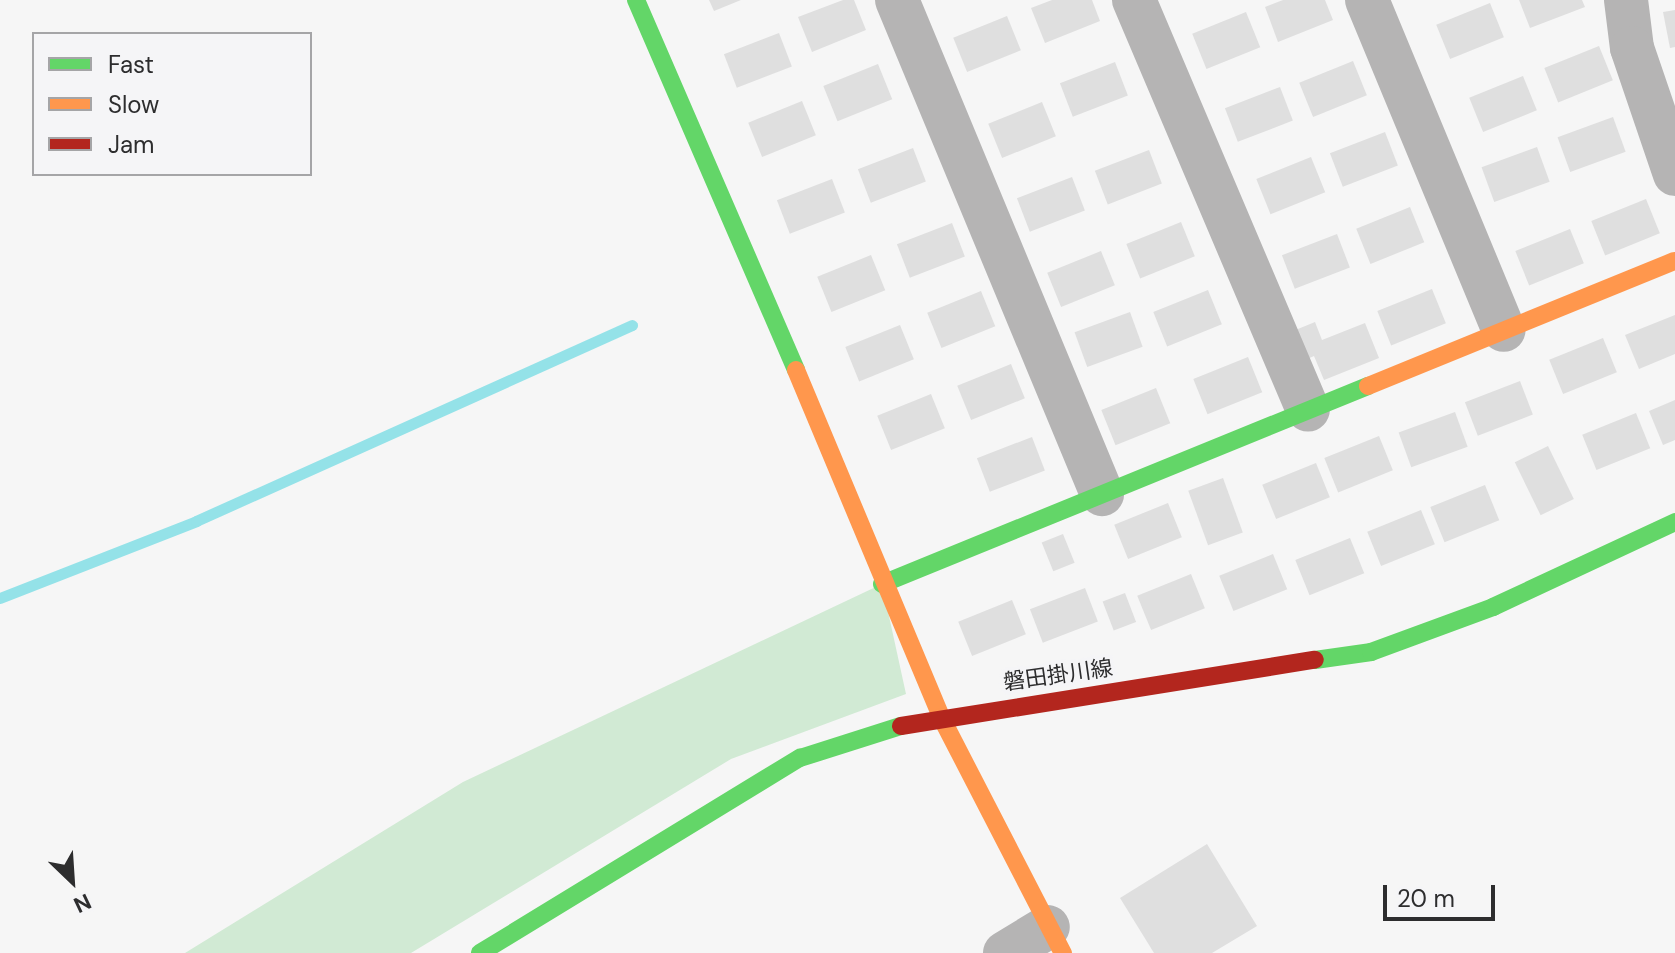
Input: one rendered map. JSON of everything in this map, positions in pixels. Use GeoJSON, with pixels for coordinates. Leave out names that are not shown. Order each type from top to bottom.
{"type":"FeatureCollection","features":[{"type":"Feature","properties":{"kind":"street"},"geometry":{"type":"LineString","coordinates":[[636,0],[691,117],[882,584],[941,717],[1056,940],[1005,953]]}},
{"type":"Feature","properties":{"kind":"street"},"geometry":{"type":"LineString","coordinates":[[897,0],[1102,494]]}},
{"type":"Feature","properties":{"kind":"street"},"geometry":{"type":"LineString","coordinates":[[1134,0],[1308,410]]}},
{"type":"Feature","properties":{"kind":"street"},"geometry":{"type":"LineString","coordinates":[[1367,0],[1504,330]]}},
{"type":"Feature","properties":{"kind":"street"},"geometry":{"type":"LineString","coordinates":[[1626,0],[1632,48],[1655,126],[1675,174]]}},
{"type":"Feature","properties":{"kind":"street"},"geometry":{"type":"LineString","coordinates":[[882,584],[1675,261]]}},
{"type":"Feature","properties":{"kind":"street","name":"磐田掛川線"},"geometry":{"type":"LineString","coordinates":[[480,953],[800,758],[862,734],[941,717],[1371,652],[1493,607],[1675,522]]}},
{"type":"Feature","properties":{"kind":"green space"},"geometry":{"type":"Polygon","coordinates":[[[882,584],[906,694],[731,759],[411,953],[185,953],[463,782],[882,584]]]}},
{"type":"Feature","properties":{"kind":"building"},"geometry":{"type":"Polygon","coordinates":[[[709,0],[741,0],[714,11],[709,0]]]}},
{"type":"Feature","properties":{"kind":"building"},"geometry":{"type":"Polygon","coordinates":[[[843,0],[854,0],[866,30],[812,52],[798,17],[843,0]]]}},
{"type":"Feature","properties":{"kind":"building"},"geometry":{"type":"Polygon","coordinates":[[[1052,0],[1092,0],[1100,21],[1045,43],[1031,8],[1052,0]]]}},
{"type":"Feature","properties":{"kind":"building"},"geometry":{"type":"Polygon","coordinates":[[[1283,0],[1325,0],[1333,20],[1278,42],[1265,7],[1283,0]]]}},
{"type":"Feature","properties":{"kind":"building"},"geometry":{"type":"Polygon","coordinates":[[[1519,0],[1582,0],[1585,7],[1530,28],[1519,0]]]}},
{"type":"Feature","properties":{"kind":"building"},"geometry":{"type":"Polygon","coordinates":[[[1490,3],[1504,37],[1450,59],[1436,25],[1490,3]]]}},
{"type":"Feature","properties":{"kind":"building"},"geometry":{"type":"Polygon","coordinates":[[[1675,10],[1675,47],[1670,48],[1663,12],[1675,10]]]}},
{"type":"Feature","properties":{"kind":"building"},"geometry":{"type":"Polygon","coordinates":[[[1246,12],[1260,47],[1206,69],[1192,34],[1246,12]]]}},
{"type":"Feature","properties":{"kind":"building"},"geometry":{"type":"Polygon","coordinates":[[[1007,16],[1021,50],[967,72],[953,38],[1007,16]]]}},
{"type":"Feature","properties":{"kind":"building"},"geometry":{"type":"Polygon","coordinates":[[[779,33],[792,67],[737,88],[724,54],[779,33]]]}},
{"type":"Feature","properties":{"kind":"building"},"geometry":{"type":"Polygon","coordinates":[[[1599,46],[1613,80],[1558,102],[1544,68],[1599,46]]]}},
{"type":"Feature","properties":{"kind":"building"},"geometry":{"type":"Polygon","coordinates":[[[1353,61],[1367,95],[1313,117],[1299,83],[1353,61]]]}},
{"type":"Feature","properties":{"kind":"building"},"geometry":{"type":"Polygon","coordinates":[[[1115,62],[1128,96],[1073,117],[1060,83],[1115,62]]]}},
{"type":"Feature","properties":{"kind":"building"},"geometry":{"type":"Polygon","coordinates":[[[878,64],[892,99],[838,121],[823,86],[878,64]]]}},
{"type":"Feature","properties":{"kind":"building"},"geometry":{"type":"Polygon","coordinates":[[[1523,76],[1537,110],[1483,132],[1469,98],[1523,76]]]}},
{"type":"Feature","properties":{"kind":"building"},"geometry":{"type":"Polygon","coordinates":[[[1280,87],[1293,121],[1238,142],[1225,108],[1280,87]]]}},
{"type":"Feature","properties":{"kind":"building"},"geometry":{"type":"Polygon","coordinates":[[[802,101],[816,135],[762,157],[748,123],[802,101]]]}},
{"type":"Feature","properties":{"kind":"building"},"geometry":{"type":"Polygon","coordinates":[[[1042,102],[1056,136],[1002,158],[988,124],[1042,102]]]}},
{"type":"Feature","properties":{"kind":"building"},"geometry":{"type":"Polygon","coordinates":[[[1613,117],[1626,152],[1570,172],[1558,137],[1613,117]]]}},
{"type":"Feature","properties":{"kind":"building"},"geometry":{"type":"Polygon","coordinates":[[[1385,132],[1398,166],[1343,187],[1330,153],[1385,132]]]}},
{"type":"Feature","properties":{"kind":"building"},"geometry":{"type":"Polygon","coordinates":[[[1537,147],[1550,182],[1494,202],[1482,167],[1537,147]]]}},
{"type":"Feature","properties":{"kind":"building"},"geometry":{"type":"Polygon","coordinates":[[[913,148],[926,182],[871,203],[858,169],[913,148]]]}},
{"type":"Feature","properties":{"kind":"building"},"geometry":{"type":"Polygon","coordinates":[[[1149,150],[1162,184],[1108,204],[1095,171],[1149,150]]]}},
{"type":"Feature","properties":{"kind":"building"},"geometry":{"type":"Polygon","coordinates":[[[1311,157],[1325,192],[1271,214],[1256,179],[1311,157]]]}},
{"type":"Feature","properties":{"kind":"building"},"geometry":{"type":"Polygon","coordinates":[[[1072,177],[1085,211],[1030,232],[1017,198],[1072,177]]]}},
{"type":"Feature","properties":{"kind":"building"},"geometry":{"type":"Polygon","coordinates":[[[832,179],[845,213],[790,234],[777,200],[832,179]]]}},
{"type":"Feature","properties":{"kind":"building"},"geometry":{"type":"Polygon","coordinates":[[[1646,199],[1660,233],[1605,255],[1591,221],[1646,199]]]}},
{"type":"Feature","properties":{"kind":"building"},"geometry":{"type":"Polygon","coordinates":[[[1410,207],[1424,242],[1370,264],[1356,229],[1410,207]]]}},
{"type":"Feature","properties":{"kind":"building"},"geometry":{"type":"Polygon","coordinates":[[[1181,222],[1195,256],[1140,278],[1126,244],[1181,222]]]}},
{"type":"Feature","properties":{"kind":"building"},"geometry":{"type":"Polygon","coordinates":[[[952,223],[965,257],[910,278],[897,244],[952,223]]]}},
{"type":"Feature","properties":{"kind":"building"},"geometry":{"type":"Polygon","coordinates":[[[1570,229],[1584,263],[1529,285],[1515,251],[1570,229]]]}},
{"type":"Feature","properties":{"kind":"building"},"geometry":{"type":"Polygon","coordinates":[[[1337,234],[1350,268],[1295,289],[1282,255],[1337,234]]]}},
{"type":"Feature","properties":{"kind":"building"},"geometry":{"type":"Polygon","coordinates":[[[1101,251],[1115,285],[1061,307],[1047,273],[1101,251]]]}},
{"type":"Feature","properties":{"kind":"building"},"geometry":{"type":"Polygon","coordinates":[[[871,255],[885,290],[831,312],[817,277],[871,255]]]}},
{"type":"Feature","properties":{"kind":"building"},"geometry":{"type":"Polygon","coordinates":[[[1432,289],[1446,323],[1391,345],[1377,311],[1432,289]]]}},
{"type":"Feature","properties":{"kind":"building"},"geometry":{"type":"Polygon","coordinates":[[[1208,290],[1222,324],[1167,346],[1153,312],[1208,290]]]}},
{"type":"Feature","properties":{"kind":"building"},"geometry":{"type":"Polygon","coordinates":[[[981,291],[995,326],[941,348],[927,313],[981,291]]]}},
{"type":"Feature","properties":{"kind":"building"},"geometry":{"type":"Polygon","coordinates":[[[1130,312],[1143,347],[1087,367],[1075,332],[1130,312]]]}},
{"type":"Feature","properties":{"kind":"building"},"geometry":{"type":"Polygon","coordinates":[[[1675,315],[1675,354],[1639,369],[1625,335],[1675,315]]]}},
{"type":"Feature","properties":{"kind":"building"},"geometry":{"type":"Polygon","coordinates":[[[1315,322],[1322,340],[1365,323],[1379,358],[1324,380],[1314,356],[1305,360],[1293,331],[1315,322]]]}},
{"type":"Feature","properties":{"kind":"building"},"geometry":{"type":"Polygon","coordinates":[[[900,325],[914,359],[859,381],[845,347],[900,325]]]}},
{"type":"Feature","properties":{"kind":"building"},"geometry":{"type":"Polygon","coordinates":[[[1603,338],[1617,372],[1563,394],[1549,360],[1603,338]]]}},
{"type":"Feature","properties":{"kind":"building"},"geometry":{"type":"Polygon","coordinates":[[[1248,357],[1262,392],[1208,414],[1193,379],[1248,357]]]}},
{"type":"Feature","properties":{"kind":"building"},"geometry":{"type":"Polygon","coordinates":[[[1011,364],[1025,398],[971,420],[957,386],[1011,364]]]}},
{"type":"Feature","properties":{"kind":"building"},"geometry":{"type":"Polygon","coordinates":[[[1520,381],[1533,415],[1478,436],[1465,402],[1520,381]]]}},
{"type":"Feature","properties":{"kind":"building"},"geometry":{"type":"Polygon","coordinates":[[[1156,388],[1170,423],[1116,445],[1101,410],[1156,388]]]}},
{"type":"Feature","properties":{"kind":"building"},"geometry":{"type":"Polygon","coordinates":[[[931,394],[945,428],[891,450],[877,416],[931,394]]]}},
{"type":"Feature","properties":{"kind":"building"},"geometry":{"type":"Polygon","coordinates":[[[1675,400],[1675,440],[1663,445],[1649,411],[1675,400]]]}},
{"type":"Feature","properties":{"kind":"building"},"geometry":{"type":"Polygon","coordinates":[[[1455,412],[1468,447],[1411,467],[1399,433],[1455,412]]]}},
{"type":"Feature","properties":{"kind":"building"},"geometry":{"type":"Polygon","coordinates":[[[1636,413],[1650,448],[1596,470],[1582,435],[1636,413]]]}},
{"type":"Feature","properties":{"kind":"building"},"geometry":{"type":"Polygon","coordinates":[[[1379,436],[1393,470],[1338,492],[1324,458],[1379,436]]]}},
{"type":"Feature","properties":{"kind":"building"},"geometry":{"type":"Polygon","coordinates":[[[1032,437],[1045,471],[990,492],[977,458],[1032,437]]]}},
{"type":"Feature","properties":{"kind":"building"},"geometry":{"type":"Polygon","coordinates":[[[1548,446],[1574,499],[1541,515],[1515,462],[1548,446]]]}},
{"type":"Feature","properties":{"kind":"building"},"geometry":{"type":"Polygon","coordinates":[[[1316,463],[1330,497],[1276,519],[1262,485],[1316,463]]]}},
{"type":"Feature","properties":{"kind":"building"},"geometry":{"type":"Polygon","coordinates":[[[1223,478],[1243,533],[1208,545],[1188,491],[1223,478]]]}},
{"type":"Feature","properties":{"kind":"building"},"geometry":{"type":"Polygon","coordinates":[[[1485,485],[1499,520],[1445,542],[1430,507],[1485,485]]]}},
{"type":"Feature","properties":{"kind":"building"},"geometry":{"type":"Polygon","coordinates":[[[1168,503],[1182,537],[1128,559],[1114,525],[1168,503]]]}},
{"type":"Feature","properties":{"kind":"building"},"geometry":{"type":"Polygon","coordinates":[[[1421,510],[1435,544],[1381,566],[1367,532],[1421,510]]]}},
{"type":"Feature","properties":{"kind":"building"},"geometry":{"type":"Polygon","coordinates":[[[1063,534],[1075,563],[1053,571],[1042,543],[1063,534]]]}},
{"type":"Feature","properties":{"kind":"building"},"geometry":{"type":"Polygon","coordinates":[[[1350,538],[1364,573],[1310,595],[1295,560],[1350,538]]]}},
{"type":"Feature","properties":{"kind":"building"},"geometry":{"type":"Polygon","coordinates":[[[1273,554],[1287,589],[1233,611],[1219,576],[1273,554]]]}},
{"type":"Feature","properties":{"kind":"building"},"geometry":{"type":"Polygon","coordinates":[[[1191,574],[1205,608],[1151,630],[1137,596],[1191,574]]]}},
{"type":"Feature","properties":{"kind":"building"},"geometry":{"type":"Polygon","coordinates":[[[1085,588],[1098,622],[1043,643],[1030,609],[1085,588]]]}},
{"type":"Feature","properties":{"kind":"building"},"geometry":{"type":"Polygon","coordinates":[[[1125,593],[1136,622],[1114,631],[1103,602],[1125,593]]]}},
{"type":"Feature","properties":{"kind":"building"},"geometry":{"type":"Polygon","coordinates":[[[1012,600],[1026,634],[972,656],[958,622],[1012,600]]]}},
{"type":"Feature","properties":{"kind":"building"},"geometry":{"type":"Polygon","coordinates":[[[1207,844],[1257,926],[1212,953],[1154,953],[1120,898],[1207,844]]]}},
{"type":"Feature","properties":{"kind":"waterway"},"geometry":{"type":"LineString","coordinates":[[0,598],[196,521],[632,325]]}},
{"type":"Feature","properties":{"kind":"traffic: fast"},"geometry":{"type":"LineString","coordinates":[[636,0],[796,370]]}},
{"type":"Feature","properties":{"kind":"traffic: fast"},"geometry":{"type":"LineString","coordinates":[[882,584],[1368,386]]}},
{"type":"Feature","properties":{"kind":"traffic: fast"},"geometry":{"type":"LineString","coordinates":[[1315,660],[1371,652],[1493,607],[1675,522]]}},
{"type":"Feature","properties":{"kind":"traffic: fast"},"geometry":{"type":"LineString","coordinates":[[480,953],[800,758],[901,726]]}},
{"type":"Feature","properties":{"kind":"traffic: slow"},"geometry":{"type":"LineString","coordinates":[[1368,386],[1675,261]]}},
{"type":"Feature","properties":{"kind":"traffic: slow"},"geometry":{"type":"LineString","coordinates":[[796,370],[941,717],[1063,953]]}},
{"type":"Feature","properties":{"kind":"traffic: jam"},"geometry":{"type":"LineString","coordinates":[[901,726],[1315,660]]}}]}
